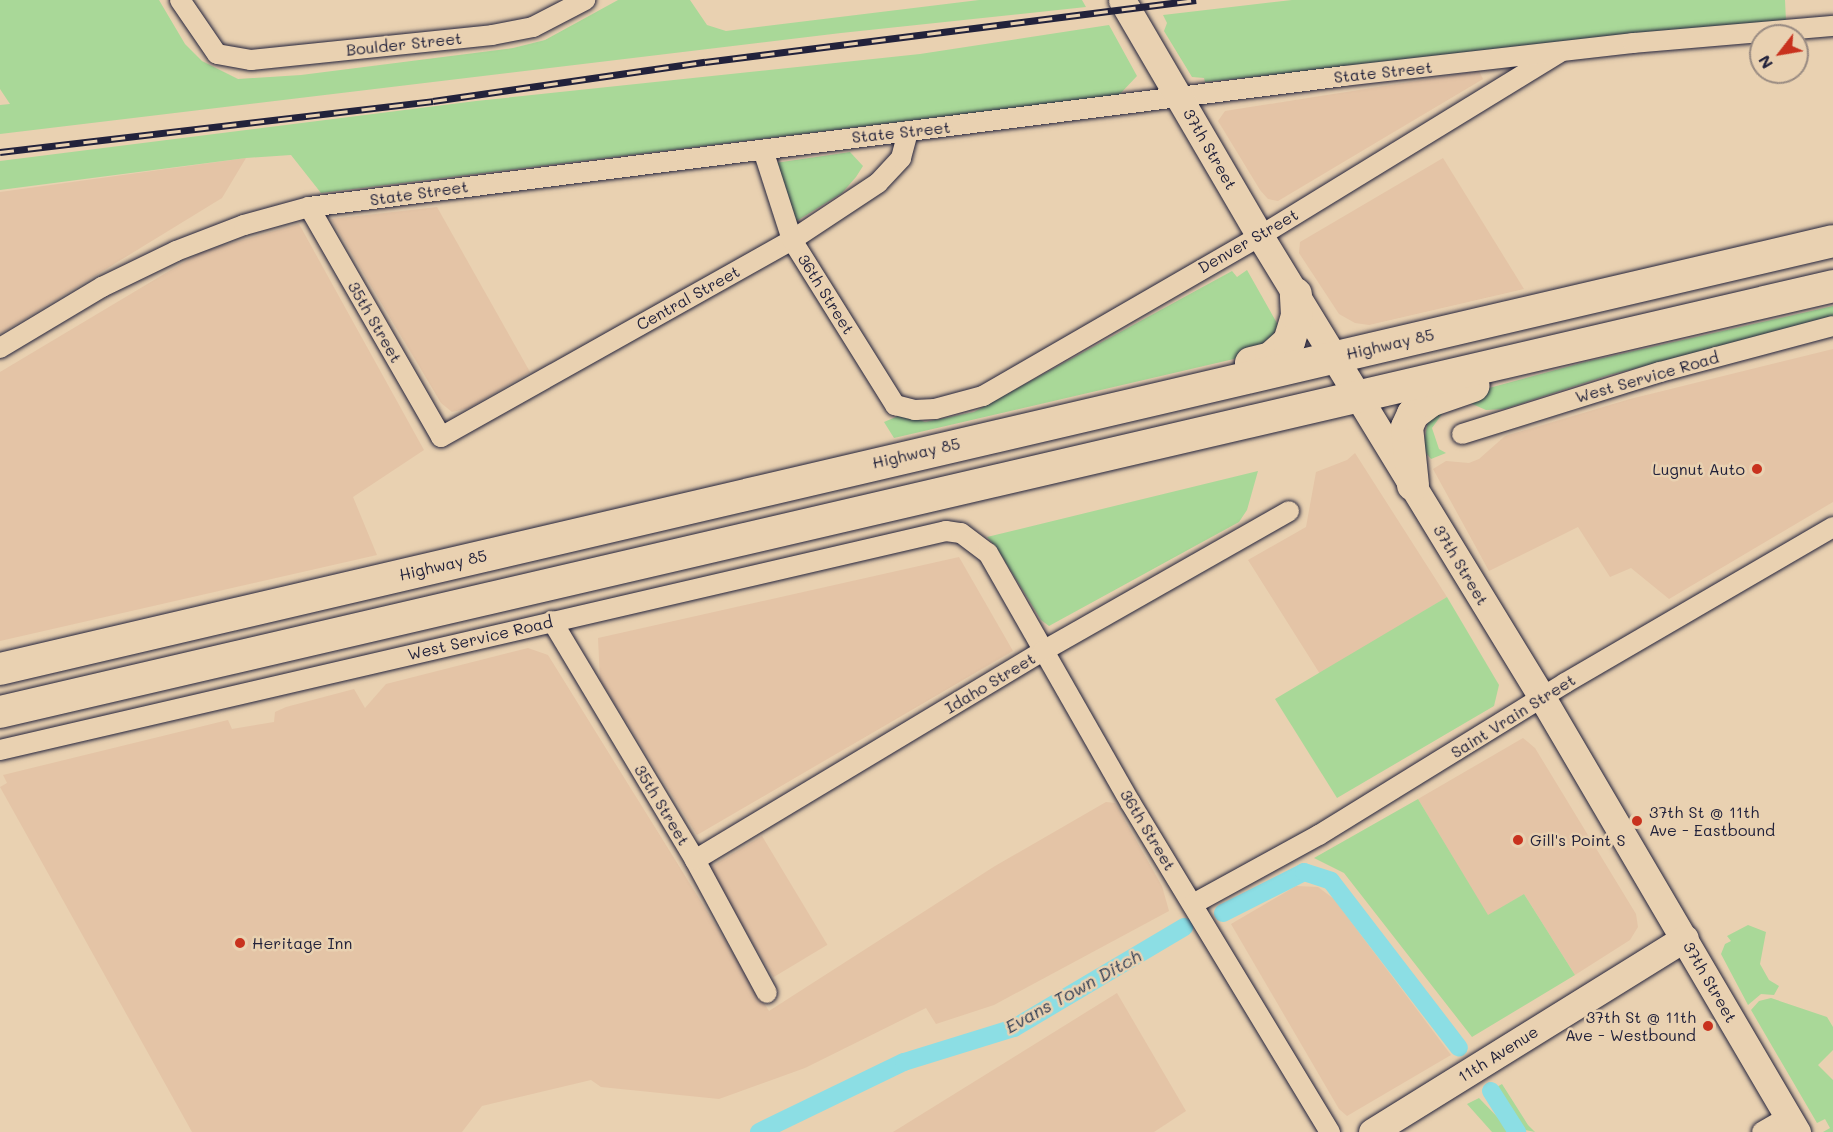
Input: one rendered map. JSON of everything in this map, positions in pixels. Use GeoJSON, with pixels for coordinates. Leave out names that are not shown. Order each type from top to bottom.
{"type":"FeatureCollection","features":[{"type":"Feature","properties":{"kind":"highway","name":"Highway 85"},"geometry":{"type":"LineString","coordinates":[[0,669],[1031,426],[1833,242]]}},
{"type":"Feature","properties":{"kind":"highway"},"geometry":{"type":"LineString","coordinates":[[0,712],[1358,394],[1833,286]]}},
{"type":"Feature","properties":{"kind":"highway"},"geometry":{"type":"LineString","coordinates":[[1031,426],[1078,404],[1271,358],[1283,351],[1294,333],[1296,294]]}},
{"type":"Feature","properties":{"kind":"highway"},"geometry":{"type":"LineString","coordinates":[[1413,485],[1407,427],[1413,414],[1430,400],[1453,391],[1556,363],[1580,343]]}},
{"type":"Feature","properties":{"kind":"main road","name":"37th Street"},"geometry":{"type":"LineString","coordinates":[[1122,0],[1260,236],[1543,699],[1792,1125]]}},
{"type":"Feature","properties":{"kind":"main road","name":"11th Avenue"},"geometry":{"type":"LineString","coordinates":[[1372,1132],[1684,938]]}},
{"type":"Feature","properties":{"kind":"street","name":"Boulder Street"},"geometry":{"type":"LineString","coordinates":[[180,0],[217,54],[251,60],[492,35],[533,27],[585,0]]}},
{"type":"Feature","properties":{"kind":"street","name":"State Street"},"geometry":{"type":"LineString","coordinates":[[0,348],[102,287],[168,255],[244,225],[309,207],[1563,51],[1833,26]]}},
{"type":"Feature","properties":{"kind":"street","name":"Denver Street"},"geometry":{"type":"LineString","coordinates":[[922,410],[983,396],[1260,236],[1563,51]]}},
{"type":"Feature","properties":{"kind":"street","name":"Central Street"},"geometry":{"type":"LineString","coordinates":[[441,437],[792,240],[878,183],[900,158],[908,131]]}},
{"type":"Feature","properties":{"kind":"street","name":"36th Street"},"geometry":{"type":"LineString","coordinates":[[763,150],[792,240],[895,405],[922,410]]}},
{"type":"Feature","properties":{"kind":"street","name":"35th Street"},"geometry":{"type":"LineString","coordinates":[[309,207],[441,437]]}},
{"type":"Feature","properties":{"kind":"street","name":"West Service Road"},"geometry":{"type":"LineString","coordinates":[[1462,434],[1660,372],[1833,326]]}},
{"type":"Feature","properties":{"kind":"street","name":"Idaho Street"},"geometry":{"type":"LineString","coordinates":[[695,860],[1043,651],[1289,511]]}},
{"type":"Feature","properties":{"kind":"street","name":"Saint Vrain Street"},"geometry":{"type":"LineString","coordinates":[[1194,904],[1319,835],[1833,527]]}},
{"type":"Feature","properties":{"kind":"street","name":"West Service Road"},"geometry":{"type":"LineString","coordinates":[[0,750],[946,531],[961,533]]}},
{"type":"Feature","properties":{"kind":"street","name":"36th Street"},"geometry":{"type":"LineString","coordinates":[[961,533],[988,553],[1043,651],[1330,1132]]}},
{"type":"Feature","properties":{"kind":"street","name":"35th Street"},"geometry":{"type":"LineString","coordinates":[[552,621],[695,860],[767,993]]}},
{"type":"Feature","properties":{"kind":"street"},"geometry":{"type":"LineString","coordinates":[[1762,1132],[1792,1125]]}},
{"type":"Feature","properties":{"kind":"shaded area"},"geometry":{"type":"Polygon","coordinates":[[[1479,71],[1483,79],[1278,201],[1268,199],[1260,190],[1218,121],[1225,111],[1479,71]]]}},
{"type":"Feature","properties":{"kind":"shaded area"},"geometry":{"type":"Polygon","coordinates":[[[246,158],[222,198],[0,334],[0,192],[246,158]]]}},
{"type":"Feature","properties":{"kind":"shaded area"},"geometry":{"type":"Polygon","coordinates":[[[1443,158],[1524,289],[1369,325],[1355,323],[1339,314],[1299,253],[1300,242],[1443,158]]]}},
{"type":"Feature","properties":{"kind":"shaded area"},"geometry":{"type":"Polygon","coordinates":[[[437,207],[530,372],[469,408],[452,412],[441,403],[331,219],[437,207]]]}},
{"type":"Feature","properties":{"kind":"shaded area"},"geometry":{"type":"Polygon","coordinates":[[[299,224],[424,450],[353,497],[377,555],[0,641],[0,372],[201,252],[299,224]]]}},
{"type":"Feature","properties":{"kind":"shaded area"},"geometry":{"type":"Polygon","coordinates":[[[1833,349],[1833,502],[1669,599],[1631,568],[1610,577],[1578,527],[1489,571],[1433,469],[1446,461],[1469,463],[1479,459],[1505,436],[1630,399],[1833,349]]]}},
{"type":"Feature","properties":{"kind":"shaded area"},"geometry":{"type":"Polygon","coordinates":[[[1355,453],[1447,597],[1320,674],[1248,560],[1306,527],[1316,472],[1347,460],[1355,453]]]}},
{"type":"Feature","properties":{"kind":"shaded area"},"geometry":{"type":"Polygon","coordinates":[[[959,557],[1013,651],[697,835],[600,680],[598,638],[959,557]]]}},
{"type":"Feature","properties":{"kind":"shaded area"},"geometry":{"type":"Polygon","coordinates":[[[528,648],[548,655],[769,1011],[995,866],[1106,802],[1115,803],[1162,886],[1169,911],[994,1005],[936,1024],[926,1008],[805,1068],[719,1099],[601,1087],[591,1080],[482,1106],[462,1132],[192,1132],[0,787],[7,783],[3,775],[228,720],[232,729],[274,722],[275,712],[286,707],[354,689],[365,708],[386,684],[528,648]]]}},
{"type":"Feature","properties":{"kind":"shaded area"},"geometry":{"type":"Polygon","coordinates":[[[1523,738],[1535,748],[1636,914],[1638,927],[1630,940],[1575,975],[1524,894],[1488,916],[1418,799],[1523,738]]]}},
{"type":"Feature","properties":{"kind":"shaded area"},"geometry":{"type":"Polygon","coordinates":[[[762,836],[827,945],[773,977],[708,868],[762,836]]]}},
{"type":"Feature","properties":{"kind":"shaded area"},"geometry":{"type":"Polygon","coordinates":[[[1296,886],[1318,887],[1334,899],[1451,1055],[1347,1116],[1339,1109],[1231,924],[1296,886]]]}},
{"type":"Feature","properties":{"kind":"shaded area"},"geometry":{"type":"Polygon","coordinates":[[[1117,993],[1186,1111],[1154,1132],[893,1132],[1117,993]]]}},
{"type":"Feature","properties":{"kind":"green space"},"geometry":{"type":"Polygon","coordinates":[[[0,0],[159,0],[185,44],[202,61],[238,79],[301,75],[513,48],[545,40],[618,0],[690,0],[707,25],[726,31],[979,0],[1082,0],[1086,7],[841,33],[0,134],[0,105],[10,104],[0,89],[0,0]]]}},
{"type":"Feature","properties":{"kind":"green space"},"geometry":{"type":"Polygon","coordinates":[[[1292,0],[1785,0],[1786,21],[1205,82],[1204,78],[1192,77],[1164,31],[1167,23],[1163,15],[1292,0]]]}},
{"type":"Feature","properties":{"kind":"green space"},"geometry":{"type":"Polygon","coordinates":[[[1109,25],[1137,76],[1119,95],[321,193],[291,155],[246,158],[0,190],[0,161],[476,101],[920,54],[1109,25]]]}},
{"type":"Feature","properties":{"kind":"green space"},"geometry":{"type":"Polygon","coordinates":[[[850,152],[863,166],[856,177],[842,193],[795,222],[775,163],[850,152]]]}},
{"type":"Feature","properties":{"kind":"green space"},"geometry":{"type":"Polygon","coordinates":[[[1247,270],[1278,325],[1264,352],[894,438],[884,422],[903,414],[925,422],[974,412],[1232,271],[1237,277],[1247,270]]]}},
{"type":"Feature","properties":{"kind":"green space"},"geometry":{"type":"Polygon","coordinates":[[[1833,306],[1833,319],[1609,375],[1504,409],[1486,410],[1470,403],[1447,407],[1432,428],[1439,449],[1446,453],[1431,459],[1423,449],[1428,420],[1463,395],[1585,362],[1833,306]]]}},
{"type":"Feature","properties":{"kind":"green space"},"geometry":{"type":"Polygon","coordinates":[[[1258,471],[1247,510],[1239,522],[1049,626],[1041,620],[997,548],[987,537],[1258,471]]]}},
{"type":"Feature","properties":{"kind":"green space"},"geometry":{"type":"Polygon","coordinates":[[[1447,597],[1499,685],[1494,706],[1337,798],[1275,699],[1447,597]]]}},
{"type":"Feature","properties":{"kind":"green space"},"geometry":{"type":"Polygon","coordinates":[[[1418,799],[1488,915],[1524,894],[1575,975],[1472,1037],[1344,873],[1314,858],[1418,799]]]}},
{"type":"Feature","properties":{"kind":"green space"},"geometry":{"type":"Polygon","coordinates":[[[1748,925],[1766,932],[1760,964],[1769,980],[1779,986],[1774,995],[1761,994],[1748,1005],[1721,954],[1725,944],[1731,941],[1727,936],[1748,925]]]}},
{"type":"Feature","properties":{"kind":"green space"},"geometry":{"type":"Polygon","coordinates":[[[1771,998],[1827,1017],[1833,1027],[1833,1050],[1818,1065],[1833,1080],[1833,1132],[1823,1132],[1830,1128],[1825,1119],[1817,1123],[1751,1010],[1759,1001],[1771,998]]]}},
{"type":"Feature","properties":{"kind":"green space"},"geometry":{"type":"Polygon","coordinates":[[[1502,1084],[1528,1125],[1535,1132],[1521,1129],[1495,1088],[1502,1084]]]}},
{"type":"Feature","properties":{"kind":"green space"},"geometry":{"type":"Polygon","coordinates":[[[1479,1098],[1511,1132],[1492,1132],[1467,1104],[1479,1098]]]}},
{"type":"Feature","properties":{"kind":"waterway","name":"Evans Town Ditch"},"geometry":{"type":"LineString","coordinates":[[1223,913],[1304,872],[1331,881],[1459,1048]]}},
{"type":"Feature","properties":{"kind":"waterway","name":"Evans Town Ditch"},"geometry":{"type":"LineString","coordinates":[[759,1132],[904,1062],[1014,1028],[1184,927]]}},
{"type":"Feature","properties":{"kind":"waterway","name":"Evans Town Ditch"},"geometry":{"type":"LineString","coordinates":[[1491,1091],[1517,1132]]}},
{"type":"Feature","properties":{"kind":"railway"},"geometry":{"type":"LineString","coordinates":[[0,152],[433,101],[705,62],[1196,0]]}},
{"type":"Feature","properties":{"kind":"place","name":"Lugnut Auto"},"geometry":{"type":"Point","coordinates":[1757,469]}},
{"type":"Feature","properties":{"kind":"place","name":"37th St @ 11th Ave - Eastbound"},"geometry":{"type":"Point","coordinates":[1637,821]}},
{"type":"Feature","properties":{"kind":"place","name":"Gill's Point S"},"geometry":{"type":"Point","coordinates":[1518,840]}},
{"type":"Feature","properties":{"kind":"place","name":"Heritage Inn"},"geometry":{"type":"Point","coordinates":[240,943]}},
{"type":"Feature","properties":{"kind":"place","name":"37th St @ 11th Ave - Westbound"},"geometry":{"type":"Point","coordinates":[1708,1026]}}]}
